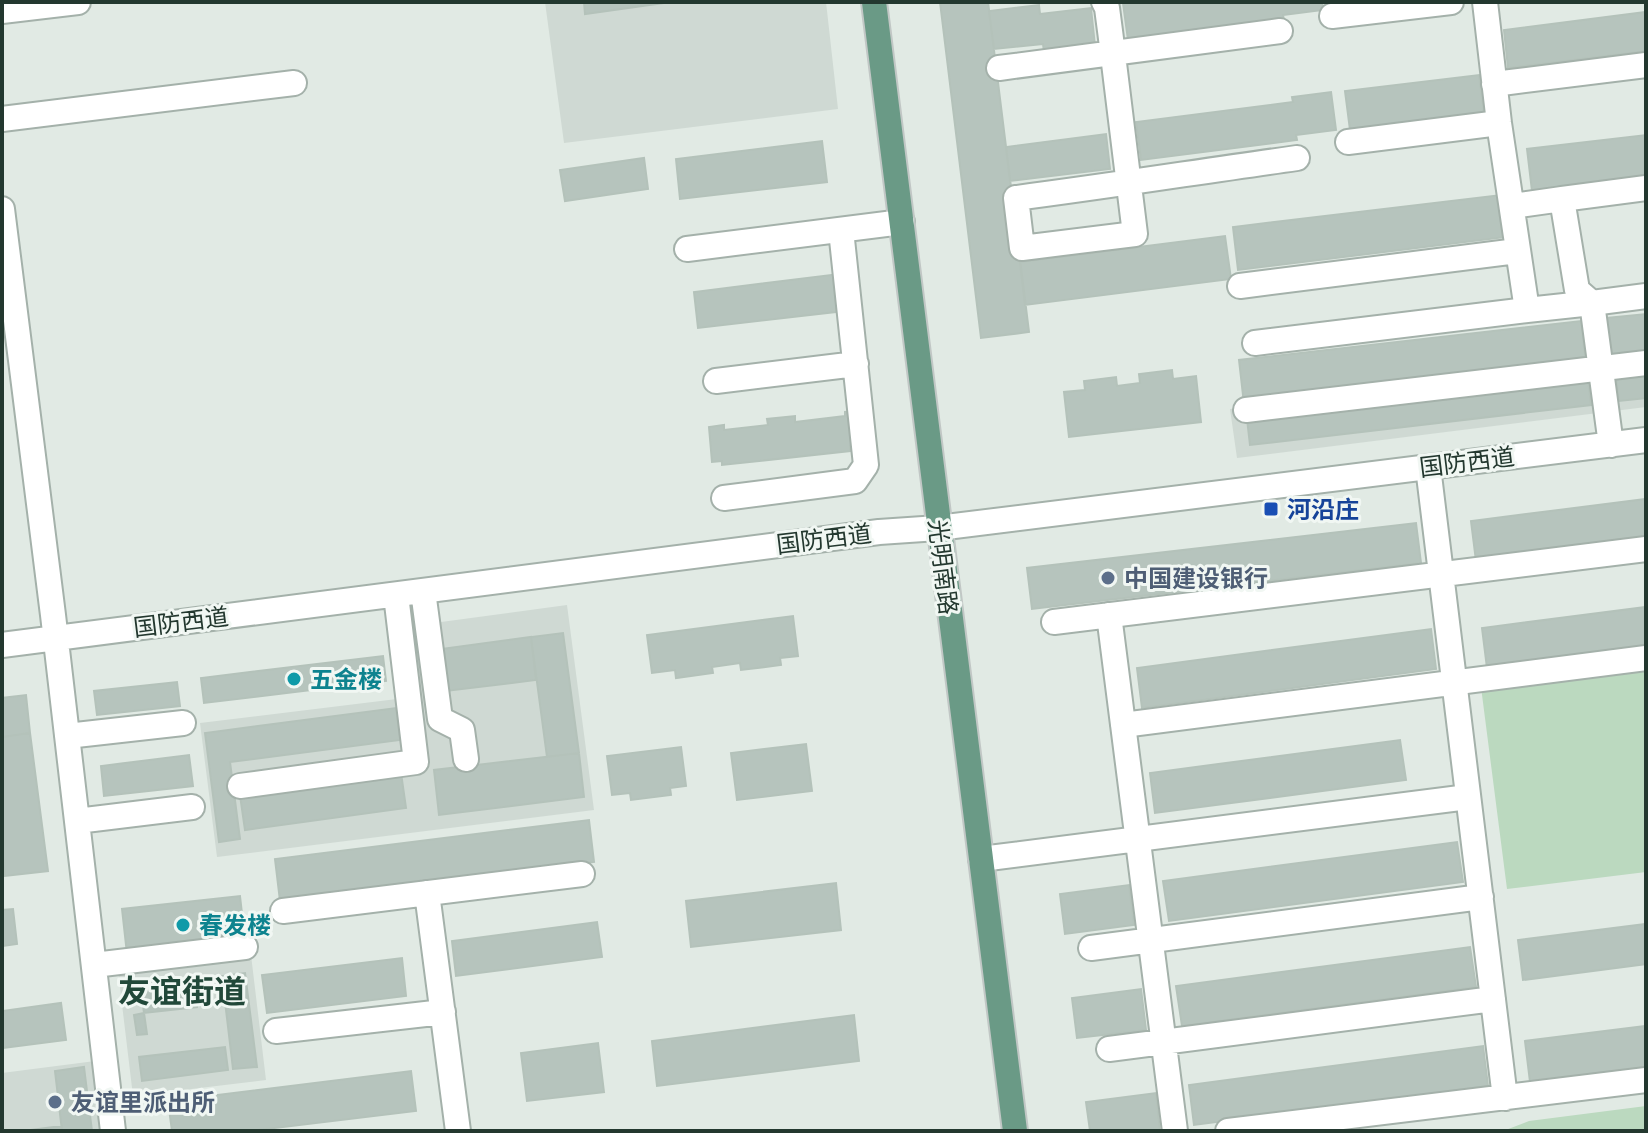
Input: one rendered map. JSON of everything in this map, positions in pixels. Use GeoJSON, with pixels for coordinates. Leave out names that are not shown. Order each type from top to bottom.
{"type":"FeatureCollection","features":[{"type":"Feature","properties":{"kind":"main road","name":"光明南路"},"geometry":{"type":"LineString","coordinates":[[874,2],[1015,1131]]}},
{"type":"Feature","properties":{"kind":"street"},"geometry":{"type":"LineString","coordinates":[[2,11],[78,2]]}},
{"type":"Feature","properties":{"kind":"street"},"geometry":{"type":"LineString","coordinates":[[1104,2],[1113,52],[1129,184],[1135,234],[1022,248],[1016,198],[1129,184],[1297,158]]}},
{"type":"Feature","properties":{"kind":"street"},"geometry":{"type":"LineString","coordinates":[[1332,16],[1451,2]]}},
{"type":"Feature","properties":{"kind":"street"},"geometry":{"type":"LineString","coordinates":[[1485,2],[1499,123],[1527,310]]}},
{"type":"Feature","properties":{"kind":"street"},"geometry":{"type":"LineString","coordinates":[[999,68],[1280,31]]}},
{"type":"Feature","properties":{"kind":"street"},"geometry":{"type":"LineString","coordinates":[[1494,84],[1646,65]]}},
{"type":"Feature","properties":{"kind":"street"},"geometry":{"type":"LineString","coordinates":[[2,119],[294,83]]}},
{"type":"Feature","properties":{"kind":"street"},"geometry":{"type":"LineString","coordinates":[[1348,142],[1499,123]]}},
{"type":"Feature","properties":{"kind":"street"},"geometry":{"type":"LineString","coordinates":[[1512,206],[1646,188]]}},
{"type":"Feature","properties":{"kind":"street"},"geometry":{"type":"LineString","coordinates":[[1562,199],[1577,290],[1592,303],[1611,445]]}},
{"type":"Feature","properties":{"kind":"street"},"geometry":{"type":"LineString","coordinates":[[2,209],[113,1131]]}},
{"type":"Feature","properties":{"kind":"street"},"geometry":{"type":"LineString","coordinates":[[687,249],[902,222]]}},
{"type":"Feature","properties":{"kind":"street"},"geometry":{"type":"LineString","coordinates":[[724,498],[855,481],[866,465],[841,230]]}},
{"type":"Feature","properties":{"kind":"street"},"geometry":{"type":"LineString","coordinates":[[1240,286],[1517,251]]}},
{"type":"Feature","properties":{"kind":"street"},"geometry":{"type":"LineString","coordinates":[[1255,343],[1646,296]]}},
{"type":"Feature","properties":{"kind":"street"},"geometry":{"type":"LineString","coordinates":[[1246,410],[1646,363]]}},
{"type":"Feature","properties":{"kind":"street"},"geometry":{"type":"LineString","coordinates":[[716,381],[856,364]]}},
{"type":"Feature","properties":{"kind":"street","name":"国防西道"},"geometry":{"type":"LineString","coordinates":[[2,645],[879,532],[938,528],[1646,440]]}},
{"type":"Feature","properties":{"kind":"street"},"geometry":{"type":"LineString","coordinates":[[1428,467],[1505,1098]]}},
{"type":"Feature","properties":{"kind":"street"},"geometry":{"type":"LineString","coordinates":[[1054,622],[1646,549]]}},
{"type":"Feature","properties":{"kind":"street"},"geometry":{"type":"LineString","coordinates":[[423,591],[440,719],[462,730],[466,759]]}},
{"type":"Feature","properties":{"kind":"street"},"geometry":{"type":"LineString","coordinates":[[240,786],[416,762],[396,595]]}},
{"type":"Feature","properties":{"kind":"street"},"geometry":{"type":"LineString","coordinates":[[1109,615],[1175,1131]]}},
{"type":"Feature","properties":{"kind":"street"},"geometry":{"type":"LineString","coordinates":[[1123,725],[1646,658]]}},
{"type":"Feature","properties":{"kind":"street"},"geometry":{"type":"LineString","coordinates":[[67,736],[183,723]]}},
{"type":"Feature","properties":{"kind":"street"},"geometry":{"type":"LineString","coordinates":[[981,859],[1468,797]]}},
{"type":"Feature","properties":{"kind":"street"},"geometry":{"type":"LineString","coordinates":[[77,821],[192,807]]}},
{"type":"Feature","properties":{"kind":"street"},"geometry":{"type":"LineString","coordinates":[[283,911],[582,874]]}},
{"type":"Feature","properties":{"kind":"street"},"geometry":{"type":"LineString","coordinates":[[427,893],[443,1012],[452,1130]]}},
{"type":"Feature","properties":{"kind":"street"},"geometry":{"type":"LineString","coordinates":[[1091,948],[1481,897]]}},
{"type":"Feature","properties":{"kind":"street"},"geometry":{"type":"LineString","coordinates":[[94,965],[245,947]]}},
{"type":"Feature","properties":{"kind":"street"},"geometry":{"type":"LineString","coordinates":[[1109,1049],[1493,999]]}},
{"type":"Feature","properties":{"kind":"street"},"geometry":{"type":"LineString","coordinates":[[276,1031],[443,1012]]}},
{"type":"Feature","properties":{"kind":"street"},"geometry":{"type":"LineString","coordinates":[[1228,1131],[1646,1080]]}},
{"type":"Feature","properties":{"kind":"shaded area"},"geometry":{"type":"Polygon","coordinates":[[[545,2],[826,2],[838,109],[564,143],[545,2]]]}},
{"type":"Feature","properties":{"kind":"shaded area"},"geometry":{"type":"Polygon","coordinates":[[[1646,361],[1646,407],[1237,458],[1230,409],[1646,361]]]}},
{"type":"Feature","properties":{"kind":"shaded area"},"geometry":{"type":"Polygon","coordinates":[[[567,605],[594,810],[217,857],[200,723],[397,699],[389,629],[567,605]]]}},
{"type":"Feature","properties":{"kind":"shaded area"},"geometry":{"type":"Polygon","coordinates":[[[251,955],[266,1080],[133,1096],[118,971],[251,955]]]}},
{"type":"Feature","properties":{"kind":"shaded area","name":"友谊里派出所"},"geometry":{"type":"Polygon","coordinates":[[[103,1060],[112,1131],[2,1131],[2,1073],[103,1060]]]}},
{"type":"Feature","properties":{"kind":"green space"},"geometry":{"type":"Polygon","coordinates":[[[1646,666],[1646,872],[1507,889],[1481,687],[1646,666]]]}},
{"type":"Feature","properties":{"kind":"green space"},"geometry":{"type":"Polygon","coordinates":[[[1646,1106],[1646,1131],[1503,1131],[1529,1121],[1646,1106]]]}},
{"type":"Feature","properties":{"kind":"building"},"geometry":{"type":"Polygon","coordinates":[[[584,2],[671,2],[585,14],[584,2]]]}},
{"type":"Feature","properties":{"kind":"building"},"geometry":{"type":"Polygon","coordinates":[[[940,2],[988,2],[1029,332],[981,338],[940,2]]]}},
{"type":"Feature","properties":{"kind":"building"},"geometry":{"type":"Polygon","coordinates":[[[1322,2],[1323,10],[1283,15],[1284,21],[1128,40],[1123,3],[1322,2]]]}},
{"type":"Feature","properties":{"kind":"building"},"geometry":{"type":"Polygon","coordinates":[[[1039,5],[1040,14],[1091,8],[1095,46],[1044,52],[1043,44],[994,49],[989,11],[1039,5]]]}},
{"type":"Feature","properties":{"kind":"building"},"geometry":{"type":"Polygon","coordinates":[[[1646,12],[1646,51],[1508,68],[1504,30],[1646,12]]]}},
{"type":"Feature","properties":{"kind":"building"},"geometry":{"type":"Polygon","coordinates":[[[1479,75],[1484,113],[1350,130],[1345,91],[1479,75]]]}},
{"type":"Feature","properties":{"kind":"building"},"geometry":{"type":"Polygon","coordinates":[[[1331,92],[1336,130],[1296,135],[1297,140],[1141,160],[1136,122],[1293,102],[1292,97],[1331,92]]]}},
{"type":"Feature","properties":{"kind":"building"},"geometry":{"type":"Polygon","coordinates":[[[1106,134],[1110,169],[1010,181],[1006,147],[1106,134]]]}},
{"type":"Feature","properties":{"kind":"building"},"geometry":{"type":"Polygon","coordinates":[[[1646,135],[1646,177],[1532,191],[1527,149],[1646,135]]]}},
{"type":"Feature","properties":{"kind":"building"},"geometry":{"type":"Polygon","coordinates":[[[822,141],[827,182],[680,199],[676,159],[822,141]]]}},
{"type":"Feature","properties":{"kind":"building"},"geometry":{"type":"Polygon","coordinates":[[[644,158],[648,189],[565,201],[560,170],[644,158]]]}},
{"type":"Feature","properties":{"kind":"building"},"geometry":{"type":"Polygon","coordinates":[[[1501,195],[1506,237],[1238,270],[1233,227],[1501,195]]]}},
{"type":"Feature","properties":{"kind":"building"},"geometry":{"type":"Polygon","coordinates":[[[1225,236],[1231,279],[1025,305],[1020,262],[1225,236]]]}},
{"type":"Feature","properties":{"kind":"building"},"geometry":{"type":"Polygon","coordinates":[[[839,274],[844,311],[698,328],[694,292],[839,274]]]}},
{"type":"Feature","properties":{"kind":"building"},"geometry":{"type":"Polygon","coordinates":[[[1646,314],[1646,357],[1612,361],[1607,318],[1646,314]]]}},
{"type":"Feature","properties":{"kind":"building"},"geometry":{"type":"Polygon","coordinates":[[[1581,321],[1586,365],[1244,404],[1239,360],[1581,321]]]}},
{"type":"Feature","properties":{"kind":"building"},"geometry":{"type":"Polygon","coordinates":[[[1172,370],[1173,379],[1196,376],[1201,422],[1069,437],[1064,392],[1085,390],[1084,381],[1116,377],[1117,386],[1140,383],[1139,374],[1172,370]]]}},
{"type":"Feature","properties":{"kind":"building"},"geometry":{"type":"Polygon","coordinates":[[[1646,371],[1646,398],[1619,401],[1616,375],[1646,371]]]}},
{"type":"Feature","properties":{"kind":"building"},"geometry":{"type":"Polygon","coordinates":[[[1588,379],[1591,405],[1250,445],[1247,419],[1588,379]]]}},
{"type":"Feature","properties":{"kind":"building"},"geometry":{"type":"Polygon","coordinates":[[[858,411],[861,445],[850,446],[850,451],[722,465],[722,461],[712,462],[709,427],[724,425],[724,430],[768,425],[767,419],[795,416],[795,422],[845,416],[845,412],[858,411]]]}},
{"type":"Feature","properties":{"kind":"building"},"geometry":{"type":"Polygon","coordinates":[[[1646,499],[1646,540],[1476,561],[1471,521],[1646,499]]]}},
{"type":"Feature","properties":{"kind":"building"},"geometry":{"type":"Polygon","coordinates":[[[1416,523],[1421,563],[1032,609],[1027,568],[1416,523]]]}},
{"type":"Feature","properties":{"kind":"building"},"geometry":{"type":"Polygon","coordinates":[[[1646,607],[1646,648],[1487,668],[1482,628],[1646,607]]]}},
{"type":"Feature","properties":{"kind":"building"},"geometry":{"type":"Polygon","coordinates":[[[793,616],[798,656],[780,658],[781,665],[741,670],[740,663],[712,667],[713,673],[676,678],[675,670],[652,673],[647,635],[793,616]]]}},
{"type":"Feature","properties":{"kind":"building"},"geometry":{"type":"Polygon","coordinates":[[[1431,629],[1436,669],[1142,708],[1137,668],[1431,629]]]}},
{"type":"Feature","properties":{"kind":"building"},"geometry":{"type":"Polygon","coordinates":[[[563,633],[579,753],[547,757],[531,637],[563,633]]]}},
{"type":"Feature","properties":{"kind":"building"},"geometry":{"type":"Polygon","coordinates":[[[531,637],[536,680],[446,691],[441,649],[531,637]]]}},
{"type":"Feature","properties":{"kind":"building","name":"五金楼"},"geometry":{"type":"Polygon","coordinates":[[[383,656],[386,681],[204,703],[201,678],[383,656]]]}},
{"type":"Feature","properties":{"kind":"building"},"geometry":{"type":"Polygon","coordinates":[[[177,682],[180,706],[97,715],[94,691],[177,682]]]}},
{"type":"Feature","properties":{"kind":"building"},"geometry":{"type":"Polygon","coordinates":[[[26,695],[30,733],[2,737],[2,698],[26,695]]]}},
{"type":"Feature","properties":{"kind":"building"},"geometry":{"type":"Polygon","coordinates":[[[396,708],[400,740],[230,762],[240,839],[219,842],[205,733],[396,708]]]}},
{"type":"Feature","properties":{"kind":"building"},"geometry":{"type":"Polygon","coordinates":[[[30,733],[48,871],[5,876],[2,851],[2,737],[30,733]]]}},
{"type":"Feature","properties":{"kind":"building"},"geometry":{"type":"Polygon","coordinates":[[[1400,740],[1406,780],[1155,813],[1150,773],[1400,740]]]}},
{"type":"Feature","properties":{"kind":"building"},"geometry":{"type":"Polygon","coordinates":[[[806,744],[812,791],[737,800],[731,753],[806,744]]]}},
{"type":"Feature","properties":{"kind":"building"},"geometry":{"type":"Polygon","coordinates":[[[681,747],[686,786],[670,788],[671,795],[631,800],[630,793],[612,795],[607,756],[681,747]]]}},
{"type":"Feature","properties":{"kind":"building"},"geometry":{"type":"Polygon","coordinates":[[[579,753],[584,797],[439,815],[434,770],[579,753]]]}},
{"type":"Feature","properties":{"kind":"building"},"geometry":{"type":"Polygon","coordinates":[[[189,755],[193,786],[104,796],[101,766],[189,755]]]}},
{"type":"Feature","properties":{"kind":"building"},"geometry":{"type":"Polygon","coordinates":[[[401,773],[406,808],[245,830],[240,795],[401,773]]]}},
{"type":"Feature","properties":{"kind":"building"},"geometry":{"type":"Polygon","coordinates":[[[589,820],[594,862],[280,901],[275,859],[589,820]]]}},
{"type":"Feature","properties":{"kind":"building"},"geometry":{"type":"Polygon","coordinates":[[[1457,842],[1463,882],[1169,921],[1163,881],[1457,842]]]}},
{"type":"Feature","properties":{"kind":"building"},"geometry":{"type":"Polygon","coordinates":[[[836,883],[841,930],[691,947],[686,901],[836,883]]]}},
{"type":"Feature","properties":{"kind":"building"},"geometry":{"type":"Polygon","coordinates":[[[1129,885],[1134,925],[1065,934],[1060,894],[1129,885]]]}},
{"type":"Feature","properties":{"kind":"building","name":"春发楼"},"geometry":{"type":"Polygon","coordinates":[[[240,896],[245,940],[127,954],[122,909],[240,896]]]}},
{"type":"Feature","properties":{"kind":"building"},"geometry":{"type":"Polygon","coordinates":[[[13,909],[17,944],[2,946],[2,910],[13,909]]]}},
{"type":"Feature","properties":{"kind":"building"},"geometry":{"type":"Polygon","coordinates":[[[597,922],[602,957],[456,976],[452,941],[597,922]]]}},
{"type":"Feature","properties":{"kind":"building"},"geometry":{"type":"Polygon","coordinates":[[[1646,924],[1646,964],[1523,980],[1518,940],[1646,924]]]}},
{"type":"Feature","properties":{"kind":"building"},"geometry":{"type":"Polygon","coordinates":[[[1470,947],[1476,987],[1182,1026],[1176,986],[1470,947]]]}},
{"type":"Feature","properties":{"kind":"building"},"geometry":{"type":"Polygon","coordinates":[[[402,958],[406,996],[267,1013],[262,975],[402,958]]]}},
{"type":"Feature","properties":{"kind":"building"},"geometry":{"type":"Polygon","coordinates":[[[245,973],[257,1067],[233,1069],[222,976],[245,973]]]}},
{"type":"Feature","properties":{"kind":"building"},"geometry":{"type":"Polygon","coordinates":[[[194,985],[197,1007],[144,1013],[141,991],[194,985]]]}},
{"type":"Feature","properties":{"kind":"building"},"geometry":{"type":"Polygon","coordinates":[[[1141,989],[1146,1030],[1077,1038],[1072,998],[1141,989]]]}},
{"type":"Feature","properties":{"kind":"building"},"geometry":{"type":"Polygon","coordinates":[[[61,1003],[66,1040],[2,1048],[2,1011],[61,1003]]]}},
{"type":"Feature","properties":{"kind":"building"},"geometry":{"type":"Polygon","coordinates":[[[144,1013],[147,1034],[137,1035],[134,1015],[144,1013]]]}},
{"type":"Feature","properties":{"kind":"building"},"geometry":{"type":"Polygon","coordinates":[[[854,1015],[859,1061],[657,1086],[652,1041],[854,1015]]]}},
{"type":"Feature","properties":{"kind":"building"},"geometry":{"type":"Polygon","coordinates":[[[1646,1026],[1646,1067],[1530,1082],[1525,1041],[1646,1026]]]}},
{"type":"Feature","properties":{"kind":"building"},"geometry":{"type":"Polygon","coordinates":[[[598,1043],[604,1092],[527,1101],[521,1053],[598,1043]]]}},
{"type":"Feature","properties":{"kind":"building"},"geometry":{"type":"Polygon","coordinates":[[[1483,1046],[1488,1086],[1194,1125],[1189,1085],[1483,1046]]]}},
{"type":"Feature","properties":{"kind":"building"},"geometry":{"type":"Polygon","coordinates":[[[225,1047],[228,1070],[142,1081],[139,1057],[225,1047]]]}},
{"type":"Feature","properties":{"kind":"building"},"geometry":{"type":"Polygon","coordinates":[[[84,1067],[92,1131],[62,1131],[55,1071],[84,1067]]]}},
{"type":"Feature","properties":{"kind":"building"},"geometry":{"type":"Polygon","coordinates":[[[411,1071],[416,1111],[250,1131],[172,1131],[168,1101],[411,1071]]]}},
{"type":"Feature","properties":{"kind":"building"},"geometry":{"type":"Polygon","coordinates":[[[1156,1093],[1160,1131],[1090,1131],[1086,1102],[1156,1093]]]}},
{"type":"Feature","properties":{"kind":"building"},"geometry":{"type":"Polygon","coordinates":[[[62,1126],[62,1131],[23,1131],[62,1126]]]}},
{"type":"Feature","properties":{"kind":"place","name":"河沿庄"},"geometry":{"type":"Point","coordinates":[1271,509]}},
{"type":"Feature","properties":{"kind":"place","name":"中国建设银行"},"geometry":{"type":"Point","coordinates":[1108,578]}},
{"type":"Feature","properties":{"kind":"place","name":"五金楼"},"geometry":{"type":"Point","coordinates":[294,679]}},
{"type":"Feature","properties":{"kind":"place","name":"春发楼"},"geometry":{"type":"Point","coordinates":[183,925]}},
{"type":"Feature","properties":{"kind":"place","name":"友谊里派出所"},"geometry":{"type":"Point","coordinates":[55,1102]}},
{"type":"Feature","properties":{"kind":"district","name":"友谊街道"},"geometry":{"type":"Point","coordinates":[182,992]}}]}
